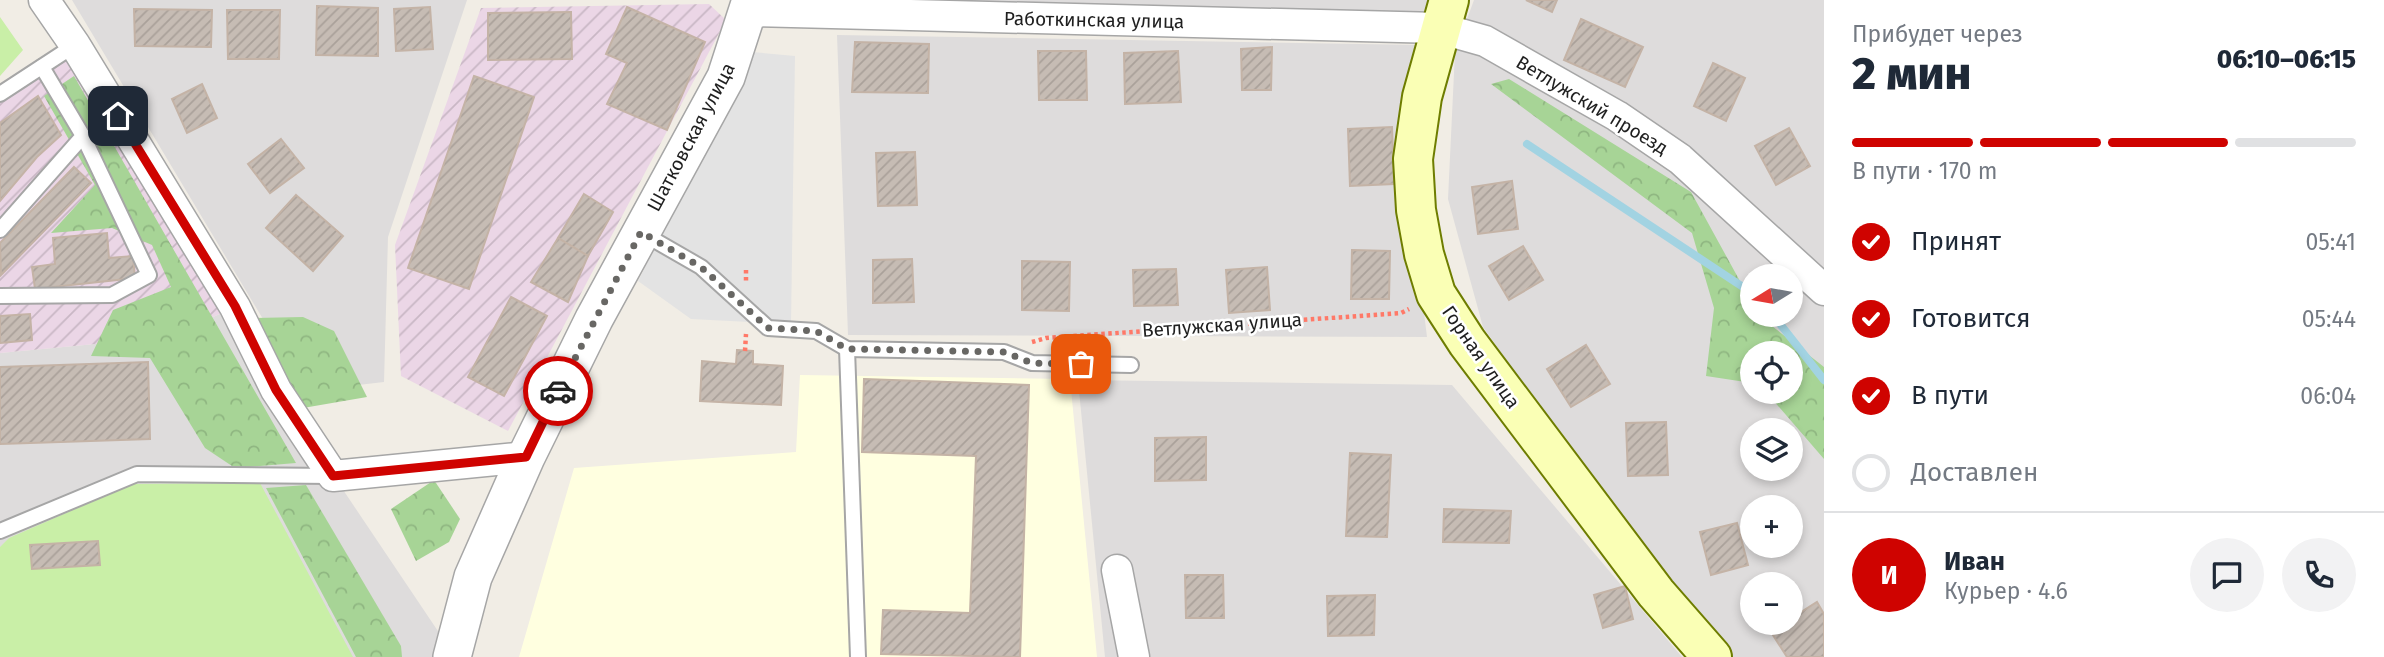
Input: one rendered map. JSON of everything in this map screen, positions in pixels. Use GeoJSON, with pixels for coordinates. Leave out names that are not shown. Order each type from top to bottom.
{"type":"FeatureCollection","features":[{"type":"Feature","properties":{"kind":"main road","name":"Горная улица"},"geometry":{"type":"LineString","coordinates":[[1444,14],[1422,97],[1413,159],[1416,210],[1424,254],[1436,294],[1467,342],[1656,593],[1712,657]]}},
{"type":"Feature","properties":{"kind":"street"},"geometry":{"type":"LineString","coordinates":[[44,0],[75,45],[235,306],[276,390],[333,476],[526,457]]}},
{"type":"Feature","properties":{"kind":"street","name":"Работкинская улица"},"geometry":{"type":"LineString","coordinates":[[750,6],[1444,14]]}},
{"type":"Feature","properties":{"kind":"street","name":"Шатковская улица"},"geometry":{"type":"LineString","coordinates":[[452,655],[472,577],[526,457],[594,319],[726,77],[750,6]]}},
{"type":"Feature","properties":{"kind":"street","name":"Ветлужский проезд"},"geometry":{"type":"LineString","coordinates":[[1444,14],[1485,41],[1617,116],[1680,159],[1824,290]]}},
{"type":"Feature","properties":{"kind":"street"},"geometry":{"type":"LineString","coordinates":[[1116,570],[1134,657]]}},
{"type":"Feature","properties":{"kind":"lane"},"geometry":{"type":"LineString","coordinates":[[0,94],[75,45]]}},
{"type":"Feature","properties":{"kind":"lane"},"geometry":{"type":"LineString","coordinates":[[0,296],[112,295],[149,275],[83,136],[42,66]]}},
{"type":"Feature","properties":{"kind":"lane"},"geometry":{"type":"LineString","coordinates":[[0,230],[83,136]]}},
{"type":"Feature","properties":{"kind":"lane","name":"Ветлужская улица"},"geometry":{"type":"LineString","coordinates":[[641,232],[701,267],[768,328],[816,331],[847,349],[1004,352],[1032,363],[1131,365]]}},
{"type":"Feature","properties":{"kind":"lane"},"geometry":{"type":"LineString","coordinates":[[847,349],[858,657]]}},
{"type":"Feature","properties":{"kind":"lane"},"geometry":{"type":"LineString","coordinates":[[0,531],[137,474],[333,476]]}},
{"type":"Feature","properties":{"kind":"path","name":"Ветлужская улица"},"geometry":{"type":"LineString","coordinates":[[1004,352],[1046,338],[1401,313],[1436,294]]}},
{"type":"Feature","properties":{"kind":"shaded area"},"geometry":{"type":"Polygon","coordinates":[[[72,0],[467,0],[388,237],[384,382],[306,391],[72,0]]]}},
{"type":"Feature","properties":{"kind":"shaded area"},"geometry":{"type":"Polygon","coordinates":[[[827,0],[1431,0],[1422,26],[827,0]]]}},
{"type":"Feature","properties":{"kind":"shaded area"},"geometry":{"type":"Polygon","coordinates":[[[1474,0],[1824,0],[1824,657],[1733,657],[1656,570],[1483,327],[1448,199],[1455,52],[1474,0]]]}},
{"type":"Feature","properties":{"kind":"shaded area"},"geometry":{"type":"Polygon","coordinates":[[[709,4],[726,20],[508,431],[401,376],[395,245],[481,8],[709,4]]]}},
{"type":"Feature","properties":{"kind":"shaded area"},"geometry":{"type":"Polygon","coordinates":[[[837,35],[1419,45],[1405,158],[1427,337],[848,335],[837,35]]]}},
{"type":"Feature","properties":{"kind":"shaded area"},"geometry":{"type":"Polygon","coordinates":[[[75,45],[235,307],[169,337],[0,353],[0,94],[75,45]]]}},
{"type":"Feature","properties":{"kind":"shaded area"},"geometry":{"type":"Polygon","coordinates":[[[752,52],[795,56],[791,324],[691,319],[638,281],[752,52]]]}},
{"type":"Feature","properties":{"kind":"shaded area"},"geometry":{"type":"Polygon","coordinates":[[[235,307],[276,390],[452,652],[452,657],[0,657],[0,353],[169,337],[235,307]]]}},
{"type":"Feature","properties":{"kind":"shaded area"},"geometry":{"type":"Polygon","coordinates":[[[800,375],[1070,379],[1097,657],[519,657],[574,468],[796,452],[800,375]]]}},
{"type":"Feature","properties":{"kind":"shaded area"},"geometry":{"type":"Polygon","coordinates":[[[1078,380],[1452,385],[1682,657],[1105,657],[1078,380]]]}},
{"type":"Feature","properties":{"kind":"green space"},"geometry":{"type":"Polygon","coordinates":[[[0,17],[23,50],[0,76],[0,17]]]}},
{"type":"Feature","properties":{"kind":"green space"},"geometry":{"type":"Polygon","coordinates":[[[74,76],[296,463],[235,468],[205,448],[150,358],[91,356],[113,310],[171,287],[152,245],[112,228],[51,233],[95,185],[44,96],[74,76]]]}},
{"type":"Feature","properties":{"kind":"green space"},"geometry":{"type":"Polygon","coordinates":[[[1509,79],[1691,192],[1740,281],[1740,327],[1773,327],[1791,341],[1740,341],[1740,381],[1706,376],[1714,308],[1692,233],[1491,84],[1509,79]]]}},
{"type":"Feature","properties":{"kind":"green space"},"geometry":{"type":"Polygon","coordinates":[[[303,317],[334,331],[367,397],[303,408],[252,318],[303,317]]]}},
{"type":"Feature","properties":{"kind":"green space"},"geometry":{"type":"Polygon","coordinates":[[[1803,350],[1824,367],[1824,459],[1803,435],[1803,418],[1789,418],[1776,404],[1803,404],[1803,350]]]}},
{"type":"Feature","properties":{"kind":"green space"},"geometry":{"type":"Polygon","coordinates":[[[434,480],[460,519],[449,542],[416,561],[391,509],[434,480]]]}},
{"type":"Feature","properties":{"kind":"green space"},"geometry":{"type":"Polygon","coordinates":[[[260,483],[353,657],[0,657],[0,547],[9,538],[132,484],[260,483]]]}},
{"type":"Feature","properties":{"kind":"green space"},"geometry":{"type":"Polygon","coordinates":[[[306,485],[401,646],[402,657],[356,657],[266,488],[306,485]]]}},
{"type":"Feature","properties":{"kind":"building"},"geometry":{"type":"Polygon","coordinates":[[[1526,0],[1557,0],[1552,12],[1526,0]]]}},
{"type":"Feature","properties":{"kind":"building"},"geometry":{"type":"Polygon","coordinates":[[[317,6],[378,8],[378,56],[316,55],[317,6]]]}},
{"type":"Feature","properties":{"kind":"building"},"geometry":{"type":"Polygon","coordinates":[[[430,7],[433,49],[396,51],[394,9],[430,7]]]}},
{"type":"Feature","properties":{"kind":"building"},"geometry":{"type":"Polygon","coordinates":[[[627,7],[705,42],[667,130],[607,104],[627,63],[606,54],[627,7]]]}},
{"type":"Feature","properties":{"kind":"building"},"geometry":{"type":"Polygon","coordinates":[[[134,9],[212,10],[211,47],[135,46],[134,9]]]}},
{"type":"Feature","properties":{"kind":"building"},"geometry":{"type":"Polygon","coordinates":[[[227,10],[280,10],[279,59],[228,59],[227,10]]]}},
{"type":"Feature","properties":{"kind":"building"},"geometry":{"type":"Polygon","coordinates":[[[571,12],[572,59],[488,60],[488,13],[571,12]]]}},
{"type":"Feature","properties":{"kind":"building"},"geometry":{"type":"Polygon","coordinates":[[[1581,19],[1643,47],[1625,87],[1564,60],[1581,19]]]}},
{"type":"Feature","properties":{"kind":"building"},"geometry":{"type":"Polygon","coordinates":[[[855,42],[929,44],[928,93],[852,92],[855,42]]]}},
{"type":"Feature","properties":{"kind":"building"},"geometry":{"type":"Polygon","coordinates":[[[1272,47],[1271,90],[1242,90],[1241,49],[1272,47]]]}},
{"type":"Feature","properties":{"kind":"building"},"geometry":{"type":"Polygon","coordinates":[[[1038,51],[1086,51],[1087,100],[1039,100],[1038,51]]]}},
{"type":"Feature","properties":{"kind":"building"},"geometry":{"type":"Polygon","coordinates":[[[1178,51],[1181,102],[1125,104],[1124,53],[1178,51]]]}},
{"type":"Feature","properties":{"kind":"building"},"geometry":{"type":"Polygon","coordinates":[[[1713,63],[1745,78],[1726,121],[1694,106],[1713,63]]]}},
{"type":"Feature","properties":{"kind":"building"},"geometry":{"type":"Polygon","coordinates":[[[474,76],[534,97],[469,289],[408,268],[474,76]]]}},
{"type":"Feature","properties":{"kind":"building"},"geometry":{"type":"Polygon","coordinates":[[[202,84],[217,118],[187,133],[172,99],[202,84]]]}},
{"type":"Feature","properties":{"kind":"building"},"geometry":{"type":"Polygon","coordinates":[[[38,96],[61,135],[37,157],[0,201],[0,123],[38,96]]]}},
{"type":"Feature","properties":{"kind":"building"},"geometry":{"type":"Polygon","coordinates":[[[1392,127],[1394,184],[1350,186],[1348,129],[1392,127]]]}},
{"type":"Feature","properties":{"kind":"building"},"geometry":{"type":"Polygon","coordinates":[[[1789,128],[1810,166],[1776,185],[1755,146],[1789,128]]]}},
{"type":"Feature","properties":{"kind":"building"},"geometry":{"type":"Polygon","coordinates":[[[281,139],[304,168],[270,193],[248,164],[281,139]]]}},
{"type":"Feature","properties":{"kind":"building"},"geometry":{"type":"Polygon","coordinates":[[[915,152],[917,205],[878,206],[876,153],[915,152]]]}},
{"type":"Feature","properties":{"kind":"building"},"geometry":{"type":"Polygon","coordinates":[[[74,167],[91,183],[1,275],[0,243],[74,167]]]}},
{"type":"Feature","properties":{"kind":"building"},"geometry":{"type":"Polygon","coordinates":[[[1512,181],[1518,229],[1478,234],[1472,187],[1512,181]]]}},
{"type":"Feature","properties":{"kind":"building"},"geometry":{"type":"Polygon","coordinates":[[[584,194],[613,212],[588,256],[558,238],[584,194]]]}},
{"type":"Feature","properties":{"kind":"building"},"geometry":{"type":"Polygon","coordinates":[[[296,195],[343,236],[313,271],[266,228],[296,195]]]}},
{"type":"Feature","properties":{"kind":"building"},"geometry":{"type":"Polygon","coordinates":[[[107,233],[109,258],[133,256],[135,278],[35,289],[32,267],[55,264],[53,238],[107,233]]]}},
{"type":"Feature","properties":{"kind":"building"},"geometry":{"type":"Polygon","coordinates":[[[558,238],[588,256],[568,302],[531,282],[558,238]]]}},
{"type":"Feature","properties":{"kind":"building"},"geometry":{"type":"Polygon","coordinates":[[[1523,246],[1543,280],[1509,300],[1489,266],[1523,246]]]}},
{"type":"Feature","properties":{"kind":"building"},"geometry":{"type":"Polygon","coordinates":[[[1352,250],[1390,251],[1389,299],[1351,299],[1352,250]]]}},
{"type":"Feature","properties":{"kind":"building"},"geometry":{"type":"Polygon","coordinates":[[[912,259],[914,302],[873,303],[873,260],[912,259]]]}},
{"type":"Feature","properties":{"kind":"building"},"geometry":{"type":"Polygon","coordinates":[[[1022,261],[1070,262],[1069,311],[1022,310],[1022,261]]]}},
{"type":"Feature","properties":{"kind":"building"},"geometry":{"type":"Polygon","coordinates":[[[1267,267],[1270,310],[1229,313],[1226,270],[1267,267]]]}},
{"type":"Feature","properties":{"kind":"building"},"geometry":{"type":"Polygon","coordinates":[[[1176,269],[1178,305],[1134,306],[1133,270],[1176,269]]]}},
{"type":"Feature","properties":{"kind":"building"},"geometry":{"type":"Polygon","coordinates":[[[511,297],[547,316],[504,396],[468,377],[511,297]]]}},
{"type":"Feature","properties":{"kind":"building"},"geometry":{"type":"Polygon","coordinates":[[[30,314],[32,340],[0,343],[0,316],[30,314]]]}},
{"type":"Feature","properties":{"kind":"building"},"geometry":{"type":"Polygon","coordinates":[[[1586,345],[1610,384],[1571,407],[1547,369],[1586,345]]]}},
{"type":"Feature","properties":{"kind":"building"},"geometry":{"type":"Polygon","coordinates":[[[737,350],[753,351],[753,364],[783,366],[781,405],[700,401],[702,361],[736,364],[737,350]]]}},
{"type":"Feature","properties":{"kind":"building"},"geometry":{"type":"Polygon","coordinates":[[[148,362],[150,439],[0,444],[0,367],[148,362]]]}},
{"type":"Feature","properties":{"kind":"building"},"geometry":{"type":"Polygon","coordinates":[[[864,379],[1029,385],[1020,657],[881,654],[883,610],[970,613],[976,456],[862,452],[864,379]]]}},
{"type":"Feature","properties":{"kind":"building"},"geometry":{"type":"Polygon","coordinates":[[[1666,422],[1668,475],[1628,476],[1626,423],[1666,422]]]}},
{"type":"Feature","properties":{"kind":"building"},"geometry":{"type":"Polygon","coordinates":[[[1206,437],[1206,480],[1155,481],[1155,438],[1206,437]]]}},
{"type":"Feature","properties":{"kind":"building"},"geometry":{"type":"Polygon","coordinates":[[[1350,453],[1391,455],[1387,537],[1346,536],[1350,453]]]}},
{"type":"Feature","properties":{"kind":"building"},"geometry":{"type":"Polygon","coordinates":[[[1444,509],[1511,511],[1509,543],[1443,542],[1444,509]]]}},
{"type":"Feature","properties":{"kind":"building"},"geometry":{"type":"Polygon","coordinates":[[[1737,523],[1740,558],[1746,558],[1748,565],[1711,575],[1700,532],[1737,523]]]}},
{"type":"Feature","properties":{"kind":"building"},"geometry":{"type":"Polygon","coordinates":[[[98,541],[100,565],[32,569],[30,545],[98,541]]]}},
{"type":"Feature","properties":{"kind":"building"},"geometry":{"type":"Polygon","coordinates":[[[1185,575],[1223,575],[1224,618],[1186,618],[1185,575]]]}},
{"type":"Feature","properties":{"kind":"building"},"geometry":{"type":"Polygon","coordinates":[[[1625,586],[1633,619],[1603,628],[1594,595],[1625,586]]]}},
{"type":"Feature","properties":{"kind":"building"},"geometry":{"type":"Polygon","coordinates":[[[1375,595],[1374,635],[1328,636],[1327,596],[1375,595]]]}},
{"type":"Feature","properties":{"kind":"building"},"geometry":{"type":"Polygon","coordinates":[[[1817,602],[1824,614],[1824,657],[1787,657],[1773,635],[1803,635],[1803,611],[1817,602]]]}},
{"type":"Feature","properties":{"kind":"waterway"},"geometry":{"type":"LineString","coordinates":[[1527,144],[1740,285]]}},
{"type":"Feature","properties":{"kind":"waterway"},"geometry":{"type":"LineString","coordinates":[[1782,327],[1824,380]]}},
{"type":"Feature","properties":{"kind":"way so far"},"geometry":{"type":"LineString","coordinates":[[558,391],[641,232],[701,267],[768,328],[816,331],[847,349],[1004,352],[1032,363],[1081,364]]}},
{"type":"Feature","properties":{"kind":"route"},"geometry":{"type":"LineString","coordinates":[[118,116],[235,306],[276,390],[333,476],[526,457],[558,391]]}}]}
